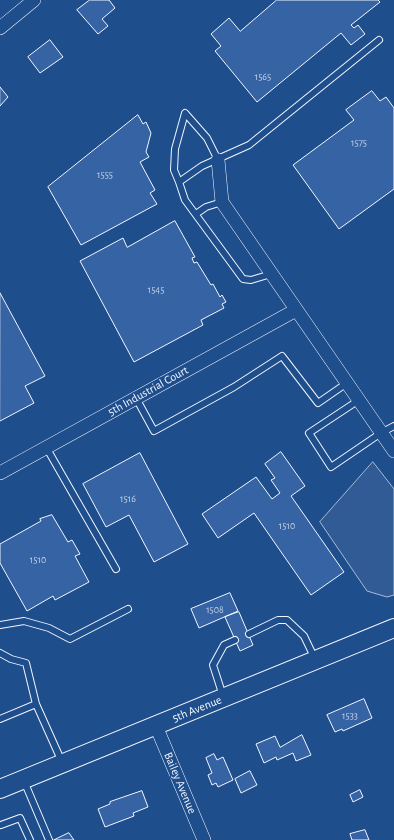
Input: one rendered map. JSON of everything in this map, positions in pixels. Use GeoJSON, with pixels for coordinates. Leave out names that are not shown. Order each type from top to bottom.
{"type":"FeatureCollection","features":[{"type":"Feature","properties":{"kind":"main road","name":"5th Avenue"},"geometry":{"type":"LineString","coordinates":[[0,790],[394,628]]}},
{"type":"Feature","properties":{"kind":"street"},"geometry":{"type":"LineString","coordinates":[[0,28],[34,0]]}},
{"type":"Feature","properties":{"kind":"street"},"geometry":{"type":"LineString","coordinates":[[218,160],[222,202],[394,451]]}},
{"type":"Feature","properties":{"kind":"street","name":"5th Industrial Court"},"geometry":{"type":"LineString","coordinates":[[0,472],[296,310]]}},
{"type":"Feature","properties":{"kind":"street","name":"Bailey Avenue"},"geometry":{"type":"LineString","coordinates":[[156,726],[204,840]]}},
{"type":"Feature","properties":{"kind":"lane"},"geometry":{"type":"LineString","coordinates":[[179,182],[202,166],[249,145],[379,40]]}},
{"type":"Feature","properties":{"kind":"lane"},"geometry":{"type":"LineString","coordinates":[[218,160],[207,138],[185,113],[175,149],[174,170],[185,200],[242,279],[251,280],[271,274]]}},
{"type":"Feature","properties":{"kind":"lane"},"geometry":{"type":"LineString","coordinates":[[196,214],[206,206],[222,202]]}},
{"type":"Feature","properties":{"kind":"lane"},"geometry":{"type":"LineString","coordinates":[[136,398],[154,431],[234,387],[282,356],[318,403],[347,383]]}},
{"type":"Feature","properties":{"kind":"lane"},"geometry":{"type":"LineString","coordinates":[[359,400],[309,433],[331,467],[381,433],[394,426]]}},
{"type":"Feature","properties":{"kind":"lane"},"geometry":{"type":"LineString","coordinates":[[46,447],[116,569]]}},
{"type":"Feature","properties":{"kind":"lane"},"geometry":{"type":"LineString","coordinates":[[0,625],[24,621],[49,628],[70,639],[128,609]]}},
{"type":"Feature","properties":{"kind":"lane"},"geometry":{"type":"LineString","coordinates":[[249,634],[278,620],[287,620],[304,636],[316,660]]}},
{"type":"Feature","properties":{"kind":"lane"},"geometry":{"type":"LineString","coordinates":[[224,698],[213,665],[224,646],[235,640]]}},
{"type":"Feature","properties":{"kind":"lane"},"geometry":{"type":"LineString","coordinates":[[0,653],[26,663],[36,704],[63,764]]}},
{"type":"Feature","properties":{"kind":"lane"},"geometry":{"type":"LineString","coordinates":[[0,719],[36,704]]}},
{"type":"Feature","properties":{"kind":"lane"},"geometry":{"type":"LineString","coordinates":[[23,780],[49,840]]}},
{"type":"Feature","properties":{"kind":"lane"},"geometry":{"type":"LineString","coordinates":[[0,824],[20,818],[30,840]]}},
{"type":"Feature","properties":{"kind":"shaded area"},"geometry":{"type":"Polygon","coordinates":[[[373,462],[394,489],[394,595],[387,597],[367,591],[320,522],[373,462]]]}},
{"type":"Feature","properties":{"kind":"building"},"geometry":{"type":"Polygon","coordinates":[[[90,0],[109,0],[115,8],[102,19],[108,26],[98,34],[77,10],[90,0]]]}},
{"type":"Feature","properties":{"kind":"building"},"geometry":{"type":"Polygon","coordinates":[[[277,0],[378,0],[380,2],[351,25],[354,28],[358,25],[365,34],[351,45],[341,33],[257,102],[215,51],[221,46],[211,34],[229,18],[240,31],[277,0]]]}},
{"type":"Feature","properties":{"kind":"building"},"geometry":{"type":"Polygon","coordinates":[[[50,40],[63,57],[40,73],[28,57],[50,40]]]}},
{"type":"Feature","properties":{"kind":"building"},"geometry":{"type":"Polygon","coordinates":[[[0,87],[8,97],[0,106],[0,87]]]}},
{"type":"Feature","properties":{"kind":"building"},"geometry":{"type":"Polygon","coordinates":[[[372,91],[380,101],[386,97],[394,108],[394,189],[339,229],[293,165],[354,120],[346,110],[372,91]]]}},
{"type":"Feature","properties":{"kind":"building"},"geometry":{"type":"Polygon","coordinates":[[[138,115],[143,124],[146,122],[151,133],[146,152],[149,157],[140,162],[155,190],[150,193],[157,204],[81,245],[48,187],[138,115]]]}},
{"type":"Feature","properties":{"kind":"building"},"geometry":{"type":"Polygon","coordinates":[[[175,221],[195,257],[192,258],[194,263],[197,262],[211,285],[213,284],[220,297],[222,295],[226,302],[222,304],[224,308],[201,320],[203,325],[134,362],[80,261],[123,238],[127,247],[175,221]]]}},
{"type":"Feature","properties":{"kind":"building"},"geometry":{"type":"Polygon","coordinates":[[[0,293],[45,376],[25,386],[34,403],[0,421],[0,293]]]}},
{"type":"Feature","properties":{"kind":"building"},"geometry":{"type":"Polygon","coordinates":[[[281,452],[305,486],[291,496],[344,572],[311,595],[254,513],[218,538],[202,514],[256,477],[272,499],[280,493],[271,480],[275,478],[265,464],[281,452]]]}},
{"type":"Feature","properties":{"kind":"building"},"geometry":{"type":"Polygon","coordinates":[[[140,453],[188,544],[154,562],[129,515],[106,527],[83,484],[140,453]]]}},
{"type":"Feature","properties":{"kind":"building"},"geometry":{"type":"Polygon","coordinates":[[[52,515],[68,542],[72,540],[80,554],[75,556],[89,582],[55,600],[53,596],[27,611],[0,563],[0,544],[41,521],[40,519],[52,515]]]}},
{"type":"Feature","properties":{"kind":"building"},"geometry":{"type":"Polygon","coordinates":[[[230,593],[238,611],[199,628],[191,609],[230,593]]]}},
{"type":"Feature","properties":{"kind":"building"},"geometry":{"type":"Polygon","coordinates":[[[239,612],[253,645],[240,651],[225,617],[239,612]]]}},
{"type":"Feature","properties":{"kind":"building"},"geometry":{"type":"Polygon","coordinates":[[[364,699],[372,718],[343,731],[342,729],[335,732],[327,715],[364,699]]]}},
{"type":"Feature","properties":{"kind":"building"},"geometry":{"type":"Polygon","coordinates":[[[302,735],[311,755],[296,761],[293,753],[277,760],[276,757],[264,763],[256,744],[275,736],[280,747],[302,735]]]}},
{"type":"Feature","properties":{"kind":"building"},"geometry":{"type":"Polygon","coordinates":[[[214,754],[217,760],[223,757],[233,780],[218,787],[216,783],[212,785],[208,775],[212,773],[206,758],[214,754]]]}},
{"type":"Feature","properties":{"kind":"building"},"geometry":{"type":"Polygon","coordinates":[[[250,771],[257,785],[241,793],[235,779],[250,771]]]}},
{"type":"Feature","properties":{"kind":"building"},"geometry":{"type":"Polygon","coordinates":[[[360,790],[363,797],[353,802],[350,795],[360,790]]]}},
{"type":"Feature","properties":{"kind":"building"},"geometry":{"type":"Polygon","coordinates":[[[142,791],[148,807],[133,813],[134,816],[105,827],[98,809],[110,804],[110,802],[142,791]]]}},
{"type":"Feature","properties":{"kind":"building"},"geometry":{"type":"Polygon","coordinates":[[[365,830],[369,840],[352,840],[350,834],[365,830]]]}},
{"type":"Feature","properties":{"kind":"building"},"geometry":{"type":"Polygon","coordinates":[[[69,833],[74,840],[54,840],[69,833]]]}}]}
